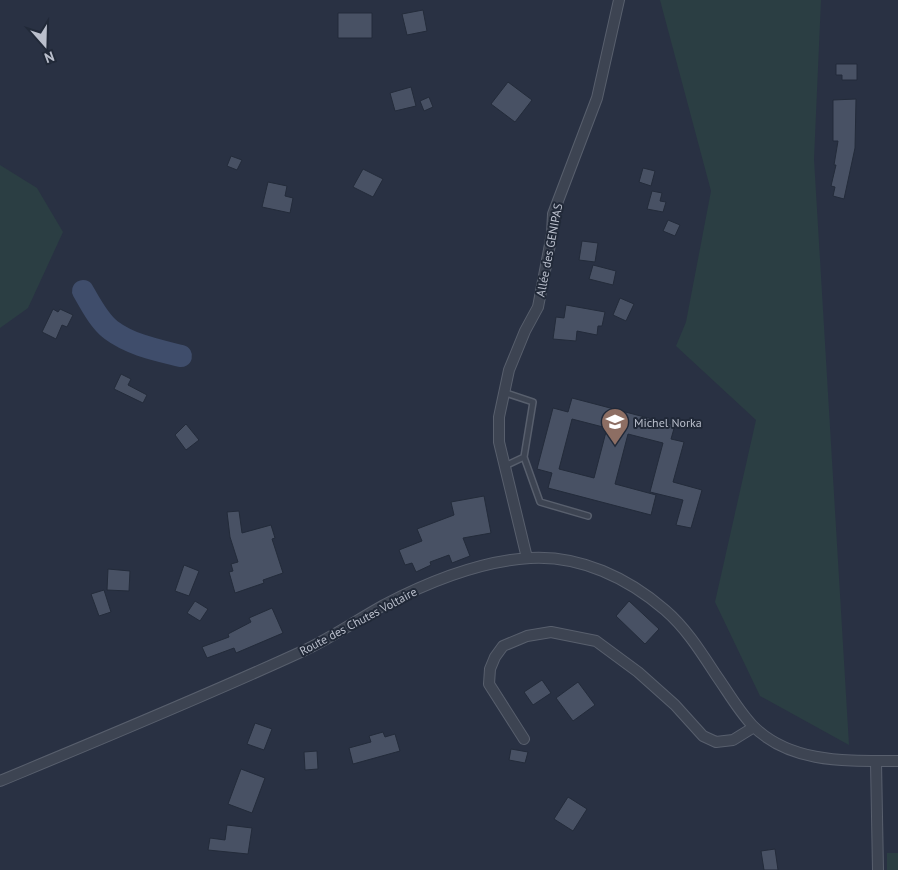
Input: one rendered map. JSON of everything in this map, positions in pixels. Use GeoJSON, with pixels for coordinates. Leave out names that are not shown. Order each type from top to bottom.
{"type":"FeatureCollection","features":[{"type":"Feature","properties":{"kind":"street","name":"Allée des GENIPAS"},"geometry":{"type":"LineString","coordinates":[[527,558],[499,442],[498,429],[503,392],[509,370],[525,331],[538,307],[552,234],[553,214],[597,98],[619,0]]}},
{"type":"Feature","properties":{"kind":"street","name":"Route des Chutes Voltaire"},"geometry":{"type":"LineString","coordinates":[[0,782],[306,650],[386,604],[425,586],[468,570],[498,562],[527,558],[563,559],[593,567],[619,578],[642,592],[668,613],[690,636],[741,712],[754,727],[783,747],[806,755],[847,761],[898,761]]}},
{"type":"Feature","properties":{"kind":"street"},"geometry":{"type":"LineString","coordinates":[[524,739],[489,684],[490,669],[495,657],[503,646],[527,636],[551,632],[596,641],[638,672],[675,705],[703,736],[716,742],[733,740],[754,727]]}},
{"type":"Feature","properties":{"kind":"street"},"geometry":{"type":"LineString","coordinates":[[876,762],[878,870]]}},
{"type":"Feature","properties":{"kind":"lane"},"geometry":{"type":"LineString","coordinates":[[503,392],[533,402],[524,457],[540,502],[588,516]]}},
{"type":"Feature","properties":{"kind":"lane"},"geometry":{"type":"LineString","coordinates":[[504,467],[524,457]]}},
{"type":"Feature","properties":{"kind":"green space"},"geometry":{"type":"Polygon","coordinates":[[[660,0],[821,0],[814,159],[849,745],[760,696],[715,602],[756,420],[676,346],[686,322],[711,191],[660,0]]]}},
{"type":"Feature","properties":{"kind":"green space"},"geometry":{"type":"Polygon","coordinates":[[[0,165],[37,188],[63,232],[28,308],[0,328],[0,165]]]}},
{"type":"Feature","properties":{"kind":"green space"},"geometry":{"type":"Polygon","coordinates":[[[887,853],[898,853],[898,870],[887,870],[887,853]]]}},
{"type":"Feature","properties":{"kind":"building"},"geometry":{"type":"Polygon","coordinates":[[[423,10],[427,31],[407,35],[402,14],[423,10]]]}},
{"type":"Feature","properties":{"kind":"building"},"geometry":{"type":"Polygon","coordinates":[[[338,13],[372,13],[372,38],[338,38],[338,13]]]}},
{"type":"Feature","properties":{"kind":"building"},"geometry":{"type":"Polygon","coordinates":[[[836,64],[857,64],[857,80],[842,80],[842,75],[836,75],[836,64]]]}},
{"type":"Feature","properties":{"kind":"building"},"geometry":{"type":"Polygon","coordinates":[[[508,82],[532,100],[515,122],[491,104],[508,82]]]}},
{"type":"Feature","properties":{"kind":"building"},"geometry":{"type":"Polygon","coordinates":[[[411,87],[416,106],[395,111],[390,93],[411,87]]]}},
{"type":"Feature","properties":{"kind":"building"},"geometry":{"type":"Polygon","coordinates":[[[429,97],[433,107],[424,111],[420,101],[429,97]]]}},
{"type":"Feature","properties":{"kind":"building"},"geometry":{"type":"Polygon","coordinates":[[[856,99],[855,148],[844,199],[833,196],[835,187],[831,186],[836,165],[834,165],[838,141],[833,141],[833,100],[856,99]]]}},
{"type":"Feature","properties":{"kind":"building"},"geometry":{"type":"Polygon","coordinates":[[[231,156],[242,160],[237,170],[227,166],[231,156]]]}},
{"type":"Feature","properties":{"kind":"building"},"geometry":{"type":"Polygon","coordinates":[[[643,168],[655,171],[651,186],[639,182],[643,168]]]}},
{"type":"Feature","properties":{"kind":"building"},"geometry":{"type":"Polygon","coordinates":[[[363,169],[383,179],[373,197],[353,187],[363,169]]]}},
{"type":"Feature","properties":{"kind":"building"},"geometry":{"type":"Polygon","coordinates":[[[268,182],[287,186],[285,196],[293,198],[290,213],[262,207],[268,182]]]}},
{"type":"Feature","properties":{"kind":"building"},"geometry":{"type":"Polygon","coordinates":[[[652,191],[662,193],[660,201],[666,202],[663,212],[647,209],[652,191]]]}},
{"type":"Feature","properties":{"kind":"building"},"geometry":{"type":"Polygon","coordinates":[[[668,220],[680,225],[675,236],[663,231],[668,220]]]}},
{"type":"Feature","properties":{"kind":"building"},"geometry":{"type":"Polygon","coordinates":[[[582,241],[598,243],[595,262],[579,260],[582,241]]]}},
{"type":"Feature","properties":{"kind":"building"},"geometry":{"type":"Polygon","coordinates":[[[593,265],[616,271],[613,285],[589,279],[593,265]]]}},
{"type":"Feature","properties":{"kind":"building"},"geometry":{"type":"Polygon","coordinates":[[[620,298],[634,304],[626,321],[613,315],[620,298]]]}},
{"type":"Feature","properties":{"kind":"building"},"geometry":{"type":"Polygon","coordinates":[[[566,305],[605,312],[602,326],[598,326],[597,335],[577,331],[576,341],[553,339],[556,317],[564,318],[566,305]]]}},
{"type":"Feature","properties":{"kind":"building"},"geometry":{"type":"Polygon","coordinates":[[[53,309],[58,312],[60,309],[73,315],[67,327],[62,325],[56,339],[42,332],[53,309]]]}},
{"type":"Feature","properties":{"kind":"building"},"geometry":{"type":"Polygon","coordinates":[[[121,374],[131,379],[128,385],[147,395],[143,403],[114,389],[121,374]]]}},
{"type":"Feature","properties":{"kind":"building"},"geometry":{"type":"Polygon","coordinates":[[[572,398],[675,425],[671,439],[684,442],[673,482],[702,490],[691,528],[676,525],[683,500],[650,492],[663,443],[628,434],[615,484],[656,495],[651,515],[548,488],[552,473],[537,469],[553,408],[568,412],[572,398]],[[572,419],[559,469],[594,478],[607,428],[572,419]]]}},
{"type":"Feature","properties":{"kind":"building"},"geometry":{"type":"Polygon","coordinates":[[[186,424],[199,440],[186,450],[175,435],[186,424]]]}},
{"type":"Feature","properties":{"kind":"building"},"geometry":{"type":"Polygon","coordinates":[[[484,496],[491,533],[463,538],[470,556],[452,563],[449,555],[430,562],[431,565],[416,572],[412,563],[405,565],[399,550],[422,541],[417,529],[454,515],[451,502],[484,496]]]}},
{"type":"Feature","properties":{"kind":"building"},"geometry":{"type":"Polygon","coordinates":[[[239,511],[242,533],[271,525],[275,538],[272,539],[283,573],[263,580],[264,583],[235,593],[229,572],[233,571],[231,564],[238,562],[230,537],[227,512],[239,511]]]}},
{"type":"Feature","properties":{"kind":"building"},"geometry":{"type":"Polygon","coordinates":[[[184,565],[199,571],[189,596],[175,591],[184,565]]]}},
{"type":"Feature","properties":{"kind":"building"},"geometry":{"type":"Polygon","coordinates":[[[108,569],[130,571],[129,591],[107,590],[108,569]]]}},
{"type":"Feature","properties":{"kind":"building"},"geometry":{"type":"Polygon","coordinates":[[[104,590],[111,612],[99,616],[91,594],[104,590]]]}},
{"type":"Feature","properties":{"kind":"building"},"geometry":{"type":"Polygon","coordinates":[[[195,601],[208,609],[200,621],[187,613],[195,601]]]}},
{"type":"Feature","properties":{"kind":"building"},"geometry":{"type":"Polygon","coordinates":[[[629,601],[659,629],[645,644],[616,616],[629,601]]]}},
{"type":"Feature","properties":{"kind":"building"},"geometry":{"type":"Polygon","coordinates":[[[272,608],[283,633],[236,653],[234,648],[207,658],[202,647],[229,637],[228,634],[251,622],[249,618],[272,608]]]}},
{"type":"Feature","properties":{"kind":"building"},"geometry":{"type":"Polygon","coordinates":[[[542,680],[551,693],[533,705],[524,692],[542,680]]]}},
{"type":"Feature","properties":{"kind":"building"},"geometry":{"type":"Polygon","coordinates":[[[578,682],[595,705],[573,721],[556,698],[578,682]]]}},
{"type":"Feature","properties":{"kind":"building"},"geometry":{"type":"Polygon","coordinates":[[[255,723],[272,729],[264,750],[247,744],[255,723]]]}},
{"type":"Feature","properties":{"kind":"building"},"geometry":{"type":"Polygon","coordinates":[[[383,732],[385,737],[395,734],[400,751],[353,764],[349,748],[371,742],[369,736],[383,732]]]}},
{"type":"Feature","properties":{"kind":"building"},"geometry":{"type":"Polygon","coordinates":[[[511,749],[528,752],[525,763],[509,760],[511,749]]]}},
{"type":"Feature","properties":{"kind":"building"},"geometry":{"type":"Polygon","coordinates":[[[317,751],[318,769],[305,770],[304,752],[317,751]]]}},
{"type":"Feature","properties":{"kind":"building"},"geometry":{"type":"Polygon","coordinates":[[[241,769],[265,778],[252,813],[228,804],[241,769]]]}},
{"type":"Feature","properties":{"kind":"building"},"geometry":{"type":"Polygon","coordinates":[[[568,797],[587,809],[573,831],[554,819],[568,797]]]}},
{"type":"Feature","properties":{"kind":"building"},"geometry":{"type":"Polygon","coordinates":[[[227,825],[252,828],[248,854],[208,850],[210,838],[225,840],[227,825]]]}},
{"type":"Feature","properties":{"kind":"building"},"geometry":{"type":"Polygon","coordinates":[[[775,849],[778,870],[764,870],[761,851],[775,849]]]}},
{"type":"Feature","properties":{"kind":"waterway"},"geometry":{"type":"LineString","coordinates":[[83,291],[95,312],[111,330],[127,340],[181,356]]}},
{"type":"Feature","properties":{"kind":"place","name":"Michel Norka"},"geometry":{"type":"Point","coordinates":[615,446]}}]}
